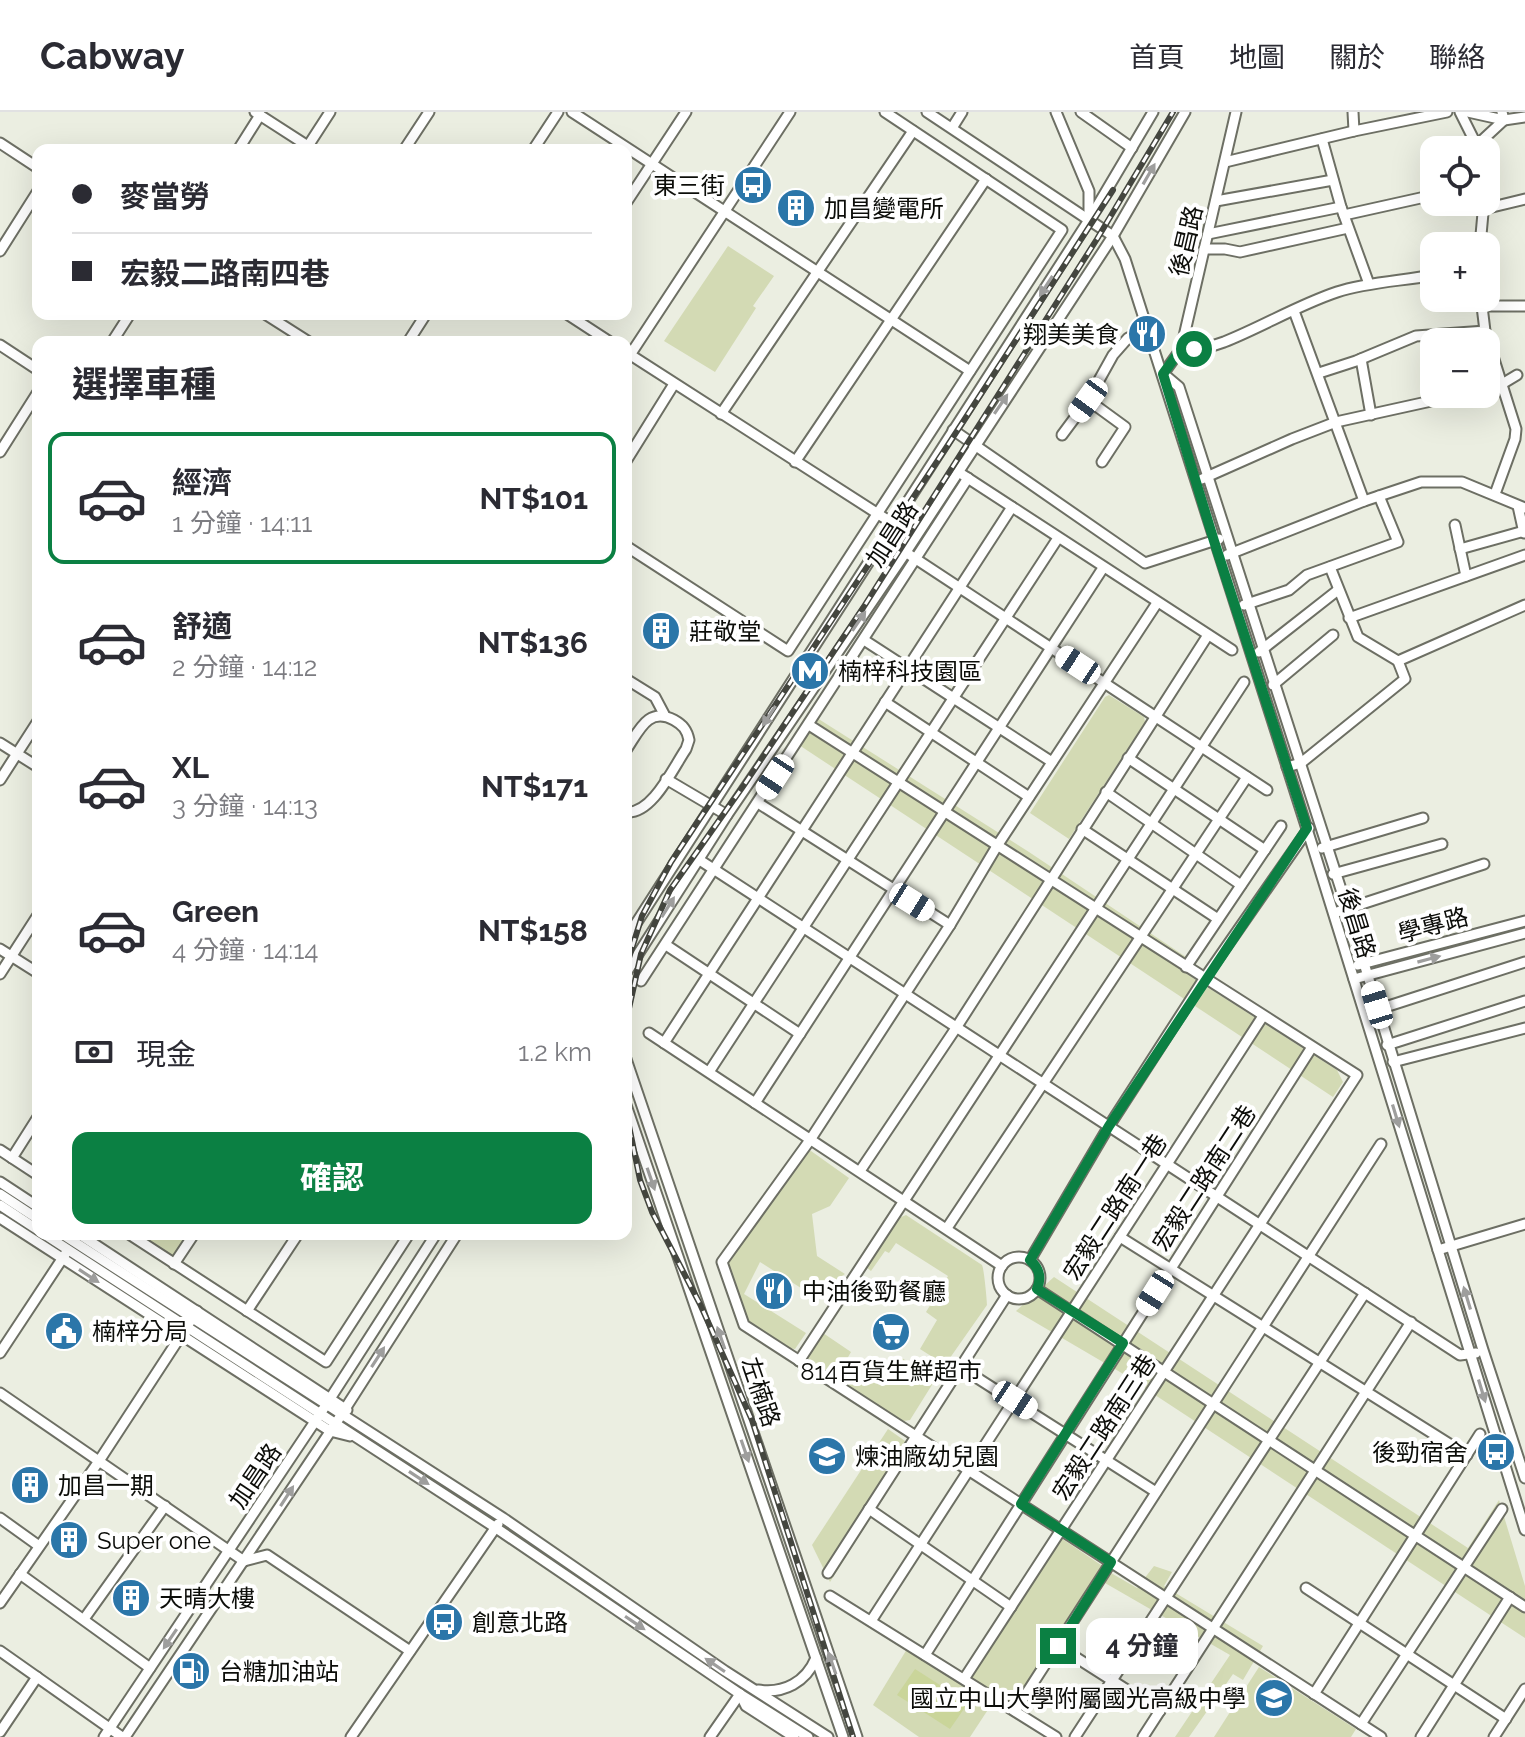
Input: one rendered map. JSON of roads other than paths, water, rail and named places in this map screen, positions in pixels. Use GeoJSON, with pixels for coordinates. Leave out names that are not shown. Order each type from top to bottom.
{"type":"FeatureCollection","features":[{"type":"Feature","properties":{"kind":"street"},"geometry":{"type":"LineString","coordinates":[[313,144],[330,112]]}},
{"type":"Feature","properties":{"kind":"street"},"geometry":{"type":"LineString","coordinates":[[408,144],[429,112]]}},
{"type":"Feature","properties":{"kind":"street"},"geometry":{"type":"LineString","coordinates":[[537,144],[558,112]]}},
{"type":"Feature","properties":{"kind":"street"},"geometry":{"type":"LineString","coordinates":[[572,112],[621,144]]}},
{"type":"Feature","properties":{"kind":"street"},"geometry":{"type":"LineString","coordinates":[[632,194],[686,112]]}},
{"type":"Feature","properties":{"kind":"street"},"geometry":{"type":"LineString","coordinates":[[632,348],[790,112]]}},
{"type":"Feature","properties":{"kind":"street"},"geometry":{"type":"LineString","coordinates":[[632,550],[788,651],[1062,230],[885,112]]}},
{"type":"Feature","properties":{"kind":"street"},"geometry":{"type":"LineString","coordinates":[[927,112],[1113,236],[1125,259],[1163,374]]}},
{"type":"Feature","properties":{"kind":"street"},"geometry":{"type":"LineString","coordinates":[[952,128],[962,112]]}},
{"type":"Feature","properties":{"kind":"street"},"geometry":{"type":"LineString","coordinates":[[1056,112],[1089,191],[1089,220]]}},
{"type":"Feature","properties":{"kind":"street"},"geometry":{"type":"LineString","coordinates":[[1081,112],[1132,148]]}},
{"type":"Feature","properties":{"kind":"street","name":"加昌路"},"geometry":{"type":"LineString","coordinates":[[632,930],[1089,220],[1153,112]]}},
{"type":"Feature","properties":{"kind":"street","name":"加昌路"},"geometry":{"type":"LineString","coordinates":[[632,964],[727,815],[906,552],[1113,236],[1185,112]]}},
{"type":"Feature","properties":{"kind":"street","name":"後昌路"},"geometry":{"type":"LineString","coordinates":[[1163,374],[1181,349],[1236,112]]}},
{"type":"Feature","properties":{"kind":"street"},"geometry":{"type":"LineString","coordinates":[[1353,112],[1354,131]]}},
{"type":"Feature","properties":{"kind":"street"},"geometry":{"type":"LineString","coordinates":[[1225,162],[1447,112]]}},
{"type":"Feature","properties":{"kind":"street"},"geometry":{"type":"LineString","coordinates":[[1460,112],[1471,136]]}},
{"type":"Feature","properties":{"kind":"street"},"geometry":{"type":"LineString","coordinates":[[1468,112],[1525,117]]}},
{"type":"Feature","properties":{"kind":"street"},"geometry":{"type":"LineString","coordinates":[[241,144],[258,114],[305,144]]}},
{"type":"Feature","properties":{"kind":"street"},"geometry":{"type":"LineString","coordinates":[[1486,136],[1503,116]]}},
{"type":"Feature","properties":{"kind":"street"},"geometry":{"type":"LineString","coordinates":[[721,414],[913,131]]}},
{"type":"Feature","properties":{"kind":"street"},"geometry":{"type":"LineString","coordinates":[[1322,139],[1342,211],[1369,284]]}},
{"type":"Feature","properties":{"kind":"street"},"geometry":{"type":"LineString","coordinates":[[0,143],[32,164]]}},
{"type":"Feature","properties":{"kind":"street"},"geometry":{"type":"LineString","coordinates":[[632,151],[970,371]]}},
{"type":"Feature","properties":{"kind":"street"},"geometry":{"type":"LineString","coordinates":[[795,462],[986,179]]}},
{"type":"Feature","properties":{"kind":"street"},"geometry":{"type":"LineString","coordinates":[[1216,201],[1333,180]]}},
{"type":"Feature","properties":{"kind":"street"},"geometry":{"type":"LineString","coordinates":[[1208,234],[1420,197]]}},
{"type":"Feature","properties":{"kind":"street"},"geometry":{"type":"LineString","coordinates":[[1500,203],[1525,199]]}},
{"type":"Feature","properties":{"kind":"street"},"geometry":{"type":"LineString","coordinates":[[0,251],[32,200]]}},
{"type":"Feature","properties":{"kind":"street"},"geometry":{"type":"LineString","coordinates":[[1204,249],[1240,252],[1348,228]]}},
{"type":"Feature","properties":{"kind":"street"},"geometry":{"type":"LineString","coordinates":[[1181,349],[1209,347],[1224,342],[1335,292],[1420,277]]}},
{"type":"Feature","properties":{"kind":"street"},"geometry":{"type":"LineString","coordinates":[[1500,304],[1525,306]]}},
{"type":"Feature","properties":{"kind":"street"},"geometry":{"type":"LineString","coordinates":[[1294,311],[1364,501]]}},
{"type":"Feature","properties":{"kind":"street"},"geometry":{"type":"LineString","coordinates":[[274,320],[300,336]]}},
{"type":"Feature","properties":{"kind":"street"},"geometry":{"type":"LineString","coordinates":[[576,320],[601,336]]}},
{"type":"Feature","properties":{"kind":"street"},"geometry":{"type":"LineString","coordinates":[[1062,435],[1088,400],[1113,355],[1128,338],[1149,328]]}},
{"type":"Feature","properties":{"kind":"street"},"geometry":{"type":"LineString","coordinates":[[1319,373],[1420,336]]}},
{"type":"Feature","properties":{"kind":"street"},"geometry":{"type":"LineString","coordinates":[[0,345],[32,366]]}},
{"type":"Feature","properties":{"kind":"street"},"geometry":{"type":"LineString","coordinates":[[632,357],[914,537]]}},
{"type":"Feature","properties":{"kind":"street"},"geometry":{"type":"LineString","coordinates":[[1361,359],[1371,415]]}},
{"type":"Feature","properties":{"kind":"street","name":"後昌路"},"geometry":{"type":"LineString","coordinates":[[1163,374],[1179,387],[1336,873],[1525,1478]]}},
{"type":"Feature","properties":{"kind":"street","name":"後昌路"},"geometry":{"type":"LineString","coordinates":[[1163,374],[1525,1529]]}},
{"type":"Feature","properties":{"kind":"street"},"geometry":{"type":"LineString","coordinates":[[1502,384],[1517,375]]}},
{"type":"Feature","properties":{"kind":"street"},"geometry":{"type":"LineString","coordinates":[[1495,494],[1520,427],[1500,378]]}},
{"type":"Feature","properties":{"kind":"street"},"geometry":{"type":"LineString","coordinates":[[632,451],[674,384]]}},
{"type":"Feature","properties":{"kind":"street"},"geometry":{"type":"LineString","coordinates":[[1088,400],[1125,427],[1102,462]]}},
{"type":"Feature","properties":{"kind":"street"},"geometry":{"type":"LineString","coordinates":[[0,452],[32,401]]}},
{"type":"Feature","properties":{"kind":"street"},"geometry":{"type":"LineString","coordinates":[[1196,481],[1336,422],[1420,404]]}},
{"type":"Feature","properties":{"kind":"street"},"geometry":{"type":"LineString","coordinates":[[953,430],[1145,563],[1226,537]]}},
{"type":"Feature","properties":{"kind":"street"},"geometry":{"type":"LineString","coordinates":[[957,471],[1232,650]]}},
{"type":"Feature","properties":{"kind":"street"},"geometry":{"type":"LineString","coordinates":[[641,981],[968,478]]}},
{"type":"Feature","properties":{"kind":"street"},"geometry":{"type":"LineString","coordinates":[[1220,558],[1421,482],[1462,482],[1521,507],[1524,534],[1460,549]]}},
{"type":"Feature","properties":{"kind":"street"},"geometry":{"type":"LineString","coordinates":[[1236,608],[1289,590],[1307,575],[1398,542],[1379,496]]}},
{"type":"Feature","properties":{"kind":"street"},"geometry":{"type":"LineString","coordinates":[[664,1043],[1012,507]]}},
{"type":"Feature","properties":{"kind":"street"},"geometry":{"type":"LineString","coordinates":[[1455,525],[1466,576]]}},
{"type":"Feature","properties":{"kind":"street"},"geometry":{"type":"LineString","coordinates":[[884,538],[1267,790]]}},
{"type":"Feature","properties":{"kind":"street"},"geometry":{"type":"LineString","coordinates":[[709,1072],[1058,538]]}},
{"type":"Feature","properties":{"kind":"street"},"geometry":{"type":"LineString","coordinates":[[1349,618],[1525,555]]}},
{"type":"Feature","properties":{"kind":"street"},"geometry":{"type":"LineString","coordinates":[[1287,767],[1301,763],[1405,679],[1398,661],[1358,637],[1330,567]]}},
{"type":"Feature","properties":{"kind":"street"},"geometry":{"type":"LineString","coordinates":[[755,1103],[1103,568]]}},
{"type":"Feature","properties":{"kind":"street"},"geometry":{"type":"LineString","coordinates":[[1251,655],[1264,650],[1338,590]]}},
{"type":"Feature","properties":{"kind":"street"},"geometry":{"type":"LineString","coordinates":[[1157,603],[997,846],[950,925],[810,1140],[722,1262],[744,1325],[1381,1737]]}},
{"type":"Feature","properties":{"kind":"street"},"geometry":{"type":"LineString","coordinates":[[1398,661],[1525,605]]}},
{"type":"Feature","properties":{"kind":"street"},"geometry":{"type":"LineString","coordinates":[[860,1171],[956,1028],[1208,635]]}},
{"type":"Feature","properties":{"kind":"street"},"geometry":{"type":"LineString","coordinates":[[1262,689],[1275,684],[1333,635]]}},
{"type":"Feature","properties":{"kind":"street"},"geometry":{"type":"LineString","coordinates":[[864,640],[1052,762]]}},
{"type":"Feature","properties":{"kind":"street"},"geometry":{"type":"LineString","coordinates":[[799,1361],[1244,682]]}},
{"type":"Feature","properties":{"kind":"street"},"geometry":{"type":"LineString","coordinates":[[632,683],[655,697],[664,714]]}},
{"type":"Feature","properties":{"kind":"street"},"geometry":{"type":"LineString","coordinates":[[885,702],[1029,797]]}},
{"type":"Feature","properties":{"kind":"street"},"geometry":{"type":"LineString","coordinates":[[632,742],[647,721],[658,714],[680,723],[689,740],[645,808],[632,813]]}},
{"type":"Feature","properties":{"kind":"street"},"geometry":{"type":"LineString","coordinates":[[809,725],[1312,1047]]}},
{"type":"Feature","properties":{"kind":"street"},"geometry":{"type":"LineString","coordinates":[[0,780],[32,730]]}},
{"type":"Feature","properties":{"kind":"street"},"geometry":{"type":"LineString","coordinates":[[0,743],[32,763]]}},
{"type":"Feature","properties":{"kind":"street"},"geometry":{"type":"LineString","coordinates":[[1128,758],[1265,850]]}},
{"type":"Feature","properties":{"kind":"street"},"geometry":{"type":"LineString","coordinates":[[947,1228],[1247,777]]}},
{"type":"Feature","properties":{"kind":"street"},"geometry":{"type":"LineString","coordinates":[[666,779],[727,815]]}},
{"type":"Feature","properties":{"kind":"street"},"geometry":{"type":"LineString","coordinates":[[1106,792],[1241,885]]}},
{"type":"Feature","properties":{"kind":"street"},"geometry":{"type":"LineString","coordinates":[[758,803],[950,925]]}},
{"type":"Feature","properties":{"kind":"street"},"geometry":{"type":"LineString","coordinates":[[1314,851],[1423,818]]}},
{"type":"Feature","properties":{"kind":"street"},"geometry":{"type":"LineString","coordinates":[[1030,1260],[1109,1126],[1204,979],[1307,828],[1320,825]]}},
{"type":"Feature","properties":{"kind":"street"},"geometry":{"type":"LineString","coordinates":[[1186,967],[1281,826]]}},
{"type":"Feature","properties":{"kind":"street"},"geometry":{"type":"LineString","coordinates":[[1082,829],[1218,919]]}},
{"type":"Feature","properties":{"kind":"street"},"geometry":{"type":"LineString","coordinates":[[1322,878],[1442,844]]}},
{"type":"Feature","properties":{"kind":"street"},"geometry":{"type":"LineString","coordinates":[[698,859],[1460,1355],[1483,1350]]}},
{"type":"Feature","properties":{"kind":"street"},"geometry":{"type":"LineString","coordinates":[[1334,913],[1484,864]]}},
{"type":"Feature","properties":{"kind":"street","name":"學專路"},"geometry":{"type":"LineString","coordinates":[[1351,967],[1525,921]]}},
{"type":"Feature","properties":{"kind":"street"},"geometry":{"type":"LineString","coordinates":[[0,974],[32,924]]}},
{"type":"Feature","properties":{"kind":"street","name":"學專路"},"geometry":{"type":"LineString","coordinates":[[1354,979],[1525,933]]}},
{"type":"Feature","properties":{"kind":"street"},"geometry":{"type":"LineString","coordinates":[[666,945],[800,1034]]}},
{"type":"Feature","properties":{"kind":"street"},"geometry":{"type":"LineString","coordinates":[[0,949],[32,969]]}},
{"type":"Feature","properties":{"kind":"street"},"geometry":{"type":"LineString","coordinates":[[1365,1014],[1525,962]]}},
{"type":"Feature","properties":{"kind":"street"},"geometry":{"type":"LineString","coordinates":[[1376,1049],[1525,1001]]}},
{"type":"Feature","properties":{"kind":"street","name":"宏毅二路南一巷"},"geometry":{"type":"LineString","coordinates":[[871,1621],[1263,1016]]}},
{"type":"Feature","properties":{"kind":"street"},"geometry":{"type":"LineString","coordinates":[[1381,1066],[1525,1028]]}},
{"type":"Feature","properties":{"kind":"street"},"geometry":{"type":"LineString","coordinates":[[649,1033],[1002,1266]]}},
{"type":"Feature","properties":{"kind":"street","name":"宏毅二路南三巷"},"geometry":{"type":"LineString","coordinates":[[964,1679],[1357,1075],[1312,1047]]}},
{"type":"Feature","properties":{"kind":"street","name":"宏毅二路南二巷"},"geometry":{"type":"LineString","coordinates":[[925,1655],[1312,1047]]}},
{"type":"Feature","properties":{"kind":"street","name":"左楠路"},"geometry":{"type":"LineString","coordinates":[[632,1077],[857,1737]]}},
{"type":"Feature","properties":{"kind":"street","name":"左楠路"},"geometry":{"type":"LineString","coordinates":[[632,1122],[843,1737]]}},
{"type":"Feature","properties":{"kind":"street"},"geometry":{"type":"LineString","coordinates":[[12,1158],[32,1126]]}},
{"type":"Feature","properties":{"kind":"street"},"geometry":{"type":"LineString","coordinates":[[1015,1711],[1381,1144]]}},
{"type":"Feature","properties":{"kind":"street"},"geometry":{"type":"LineString","coordinates":[[0,1150],[32,1171]]}},
{"type":"Feature","properties":{"kind":"street"},"geometry":{"type":"LineString","coordinates":[[0,1182],[32,1203]]}},
{"type":"Feature","properties":{"kind":"street"},"geometry":{"type":"LineString","coordinates":[[0,1194],[32,1215]]}},
{"type":"Feature","properties":{"kind":"street"},"geometry":{"type":"LineString","coordinates":[[0,1205],[32,1226]]}},
{"type":"Feature","properties":{"kind":"street"},"geometry":{"type":"LineString","coordinates":[[0,1218],[32,1229]]}},
{"type":"Feature","properties":{"kind":"street"},"geometry":{"type":"LineString","coordinates":[[1438,1250],[1525,1224]]}},
{"type":"Feature","properties":{"kind":"street"},"geometry":{"type":"LineString","coordinates":[[1120,1237],[1467,1455]]}},
{"type":"Feature","properties":{"kind":"street"},"geometry":{"type":"LineString","coordinates":[[138,1240],[326,1362],[405,1240]]}},
{"type":"Feature","properties":{"kind":"street"},"geometry":{"type":"LineString","coordinates":[[174,1264],[190,1240]]}},
{"type":"Feature","properties":{"kind":"street"},"geometry":{"type":"LineString","coordinates":[[247,1311],[294,1240]]}},
{"type":"Feature","properties":{"kind":"street","name":"加昌路"},"geometry":{"type":"LineString","coordinates":[[106,1733],[323,1410],[432,1240]]}},
{"type":"Feature","properties":{"kind":"street","name":"加昌路"},"geometry":{"type":"LineString","coordinates":[[124,1737],[244,1561],[453,1240]]}},
{"type":"Feature","properties":{"kind":"street"},"geometry":{"type":"LineString","coordinates":[[73,1244],[323,1410],[338,1419],[360,1425],[503,1518],[752,1689],[828,1737]]}},
{"type":"Feature","properties":{"kind":"street"},"geometry":{"type":"LineString","coordinates":[[73,1244],[338,1419],[353,1436],[808,1737]]}},
{"type":"Feature","properties":{"kind":"street"},"geometry":{"type":"LineString","coordinates":[[0,1353],[73,1244]]}},
{"type":"Feature","properties":{"kind":"street"},"geometry":{"type":"LineString","coordinates":[[1016,1258],[1030,1260],[1038,1270],[1037,1289],[1027,1298],[1007,1295],[999,1284],[1002,1266],[1016,1258]]}},
{"type":"Feature","properties":{"kind":"street"},"geometry":{"type":"LineString","coordinates":[[1037,1289],[1525,1607]]}},
{"type":"Feature","properties":{"kind":"street"},"geometry":{"type":"LineString","coordinates":[[1075,1737],[1365,1293]]}},
{"type":"Feature","properties":{"kind":"street"},"geometry":{"type":"LineString","coordinates":[[828,1573],[1007,1295]]}},
{"type":"Feature","properties":{"kind":"street"},"geometry":{"type":"LineString","coordinates":[[1143,1737],[1411,1322]]}},
{"type":"Feature","properties":{"kind":"street"},"geometry":{"type":"LineString","coordinates":[[0,1603],[190,1323]]}},
{"type":"Feature","properties":{"kind":"street"},"geometry":{"type":"LineString","coordinates":[[960,1367],[1156,1492]]}},
{"type":"Feature","properties":{"kind":"street"},"geometry":{"type":"LineString","coordinates":[[0,1393],[244,1561],[267,1555],[410,1651]]}},
{"type":"Feature","properties":{"kind":"street"},"geometry":{"type":"LineString","coordinates":[[1314,1694],[1480,1434]]}},
{"type":"Feature","properties":{"kind":"street"},"geometry":{"type":"LineString","coordinates":[[84,1619],[165,1506]]}},
{"type":"Feature","properties":{"kind":"street"},"geometry":{"type":"LineString","coordinates":[[869,1509],[1011,1607]]}},
{"type":"Feature","properties":{"kind":"street"},"geometry":{"type":"LineString","coordinates":[[1361,1724],[1502,1509]]}},
{"type":"Feature","properties":{"kind":"street"},"geometry":{"type":"LineString","coordinates":[[0,1518],[39,1546]]}},
{"type":"Feature","properties":{"kind":"street"},"geometry":{"type":"LineString","coordinates":[[351,1737],[503,1518]]}},
{"type":"Feature","properties":{"kind":"street"},"geometry":{"type":"LineString","coordinates":[[20,1574],[150,1668]]}},
{"type":"Feature","properties":{"kind":"street"},"geometry":{"type":"LineString","coordinates":[[1306,1588],[1506,1719]]}},
{"type":"Feature","properties":{"kind":"street"},"geometry":{"type":"LineString","coordinates":[[830,1596],[1056,1737]]}},
{"type":"Feature","properties":{"kind":"street"},"geometry":{"type":"LineString","coordinates":[[1421,1737],[1510,1597]]}},
{"type":"Feature","properties":{"kind":"street"},"geometry":{"type":"LineString","coordinates":[[1058,1646],[1160,1711]]}},
{"type":"Feature","properties":{"kind":"street"},"geometry":{"type":"LineString","coordinates":[[0,1651],[106,1733],[124,1737]]}},
{"type":"Feature","properties":{"kind":"street"},"geometry":{"type":"LineString","coordinates":[[752,1689],[777,1690],[798,1683],[811,1671],[816,1658]]}},
{"type":"Feature","properties":{"kind":"street"},"geometry":{"type":"LineString","coordinates":[[0,1732],[37,1677]]}},
{"type":"Feature","properties":{"kind":"street"},"geometry":{"type":"LineString","coordinates":[[1494,1737],[1525,1689]]}},
{"type":"Feature","properties":{"kind":"street"},"geometry":{"type":"LineString","coordinates":[[710,1737],[740,1694]]}},
{"type":"Feature","properties":{"kind":"street"},"geometry":{"type":"LineString","coordinates":[[740,1694],[746,1706],[794,1737]]}},
{"type":"Feature","properties":{"kind":"railway"},"geometry":{"type":"LineString","coordinates":[[632,995],[641,954],[670,890],[863,608],[1097,239],[1173,112]]}},
{"type":"Feature","properties":{"kind":"railway"},"geometry":{"type":"LineString","coordinates":[[632,948],[642,916],[671,862],[1113,190]]}},
{"type":"Feature","properties":{"kind":"railway"},"geometry":{"type":"LineString","coordinates":[[632,1141],[640,1180],[652,1212],[700,1304],[752,1420],[853,1737]]}},
{"type":"Feature","properties":{"kind":"place","name":"東三街"},"geometry":{"type":"Point","coordinates":[753,185]}},
{"type":"Feature","properties":{"kind":"place","name":"加昌變電所"},"geometry":{"type":"Point","coordinates":[796,208]}},
{"type":"Feature","properties":{"kind":"place","name":"翔美美食"},"geometry":{"type":"Point","coordinates":[1147,334]}},
{"type":"Feature","properties":{"kind":"place","name":"莊敬堂"},"geometry":{"type":"Point","coordinates":[661,631]}},
{"type":"Feature","properties":{"kind":"place","name":"楠梓科技園區"},"geometry":{"type":"Point","coordinates":[810,671]}},
{"type":"Feature","properties":{"kind":"place","name":"中油後勁餐廳"},"geometry":{"type":"Point","coordinates":[774,1291]}},
{"type":"Feature","properties":{"kind":"place","name":"楠梓分局"},"geometry":{"type":"Point","coordinates":[64,1331]}},
{"type":"Feature","properties":{"kind":"place","name":"814百貨生鮮超市"},"geometry":{"type":"Point","coordinates":[891,1332]}},
{"type":"Feature","properties":{"kind":"place","name":"後勁宿舍"},"geometry":{"type":"Point","coordinates":[1496,1452]}},
{"type":"Feature","properties":{"kind":"place","name":"煉油廠幼兒園"},"geometry":{"type":"Point","coordinates":[827,1456]}},
{"type":"Feature","properties":{"kind":"place","name":"加昌一期"},"geometry":{"type":"Point","coordinates":[30,1485]}},
{"type":"Feature","properties":{"kind":"place","name":"Super one"},"geometry":{"type":"Point","coordinates":[69,1540]}},
{"type":"Feature","properties":{"kind":"place","name":"天晴大樓"},"geometry":{"type":"Point","coordinates":[131,1598]}},
{"type":"Feature","properties":{"kind":"place","name":"創意北路"},"geometry":{"type":"Point","coordinates":[444,1622]}},
{"type":"Feature","properties":{"kind":"place","name":"台糖加油站"},"geometry":{"type":"Point","coordinates":[191,1671]}},
{"type":"Feature","properties":{"kind":"place","name":"國立中山大學附屬國光高級中學"},"geometry":{"type":"Point","coordinates":[1274,1698]}}]}
